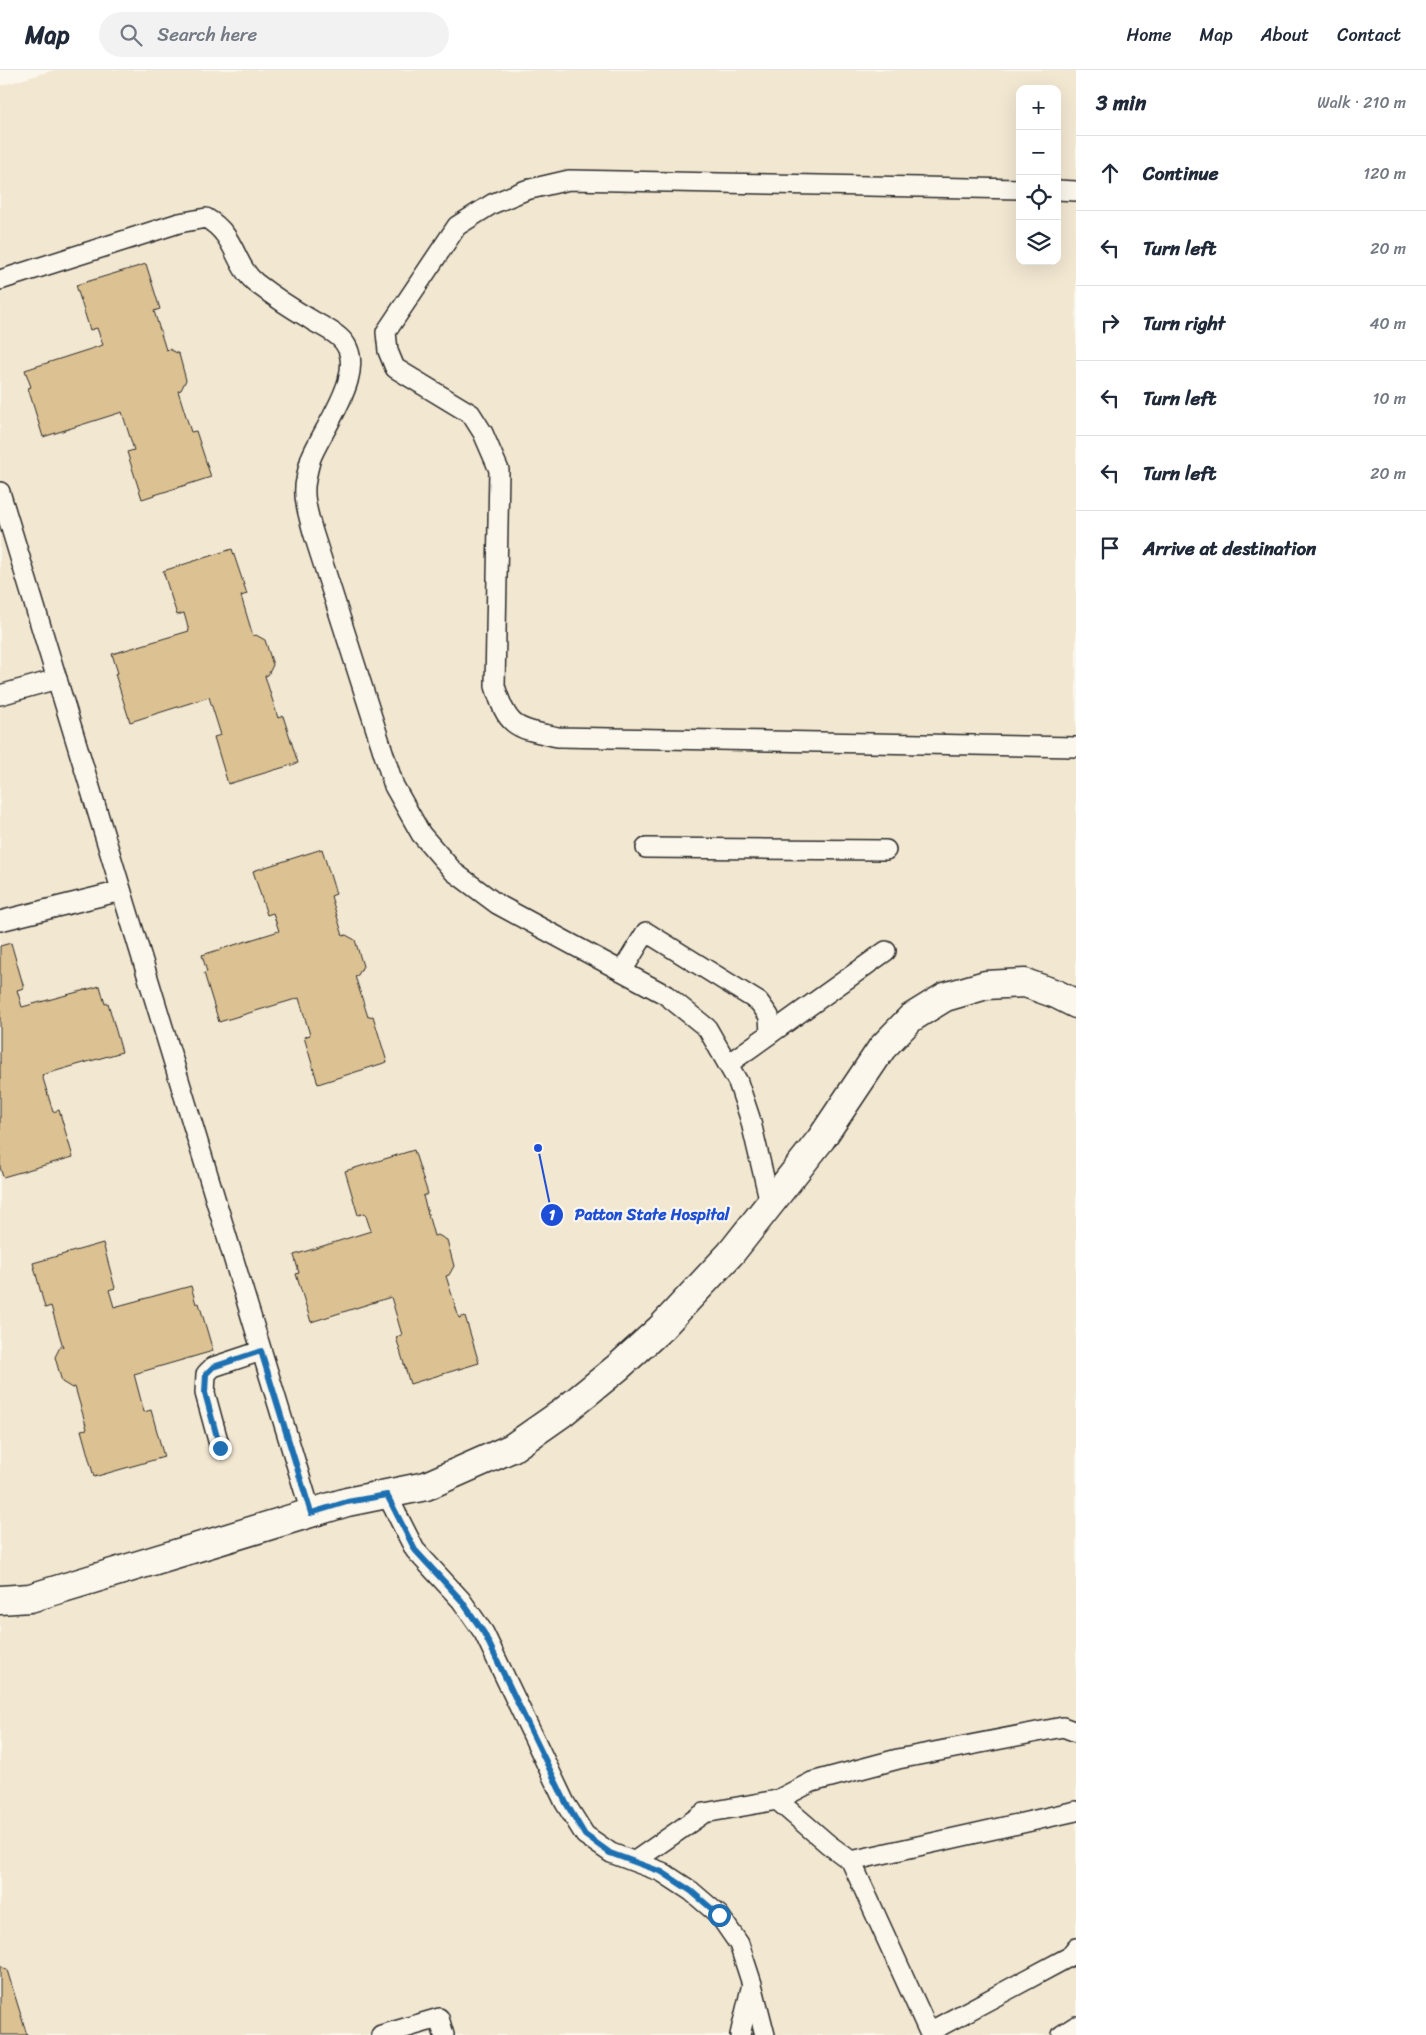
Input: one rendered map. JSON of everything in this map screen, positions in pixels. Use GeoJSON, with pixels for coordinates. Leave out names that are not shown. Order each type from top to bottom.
{"type":"FeatureCollection","features":[{"type":"Feature","properties":{"kind":"street"},"geometry":{"type":"LineString","coordinates":[[0,1600],[30,1598],[347,1502],[426,1486],[464,1471],[512,1448],[562,1413],[661,1328],[731,1253],[821,1138],[882,1048],[911,1018],[945,997],[986,985],[1025,983],[1056,994],[1076,1004]]}},
{"type":"Feature","properties":{"kind":"lane"},"geometry":{"type":"LineString","coordinates":[[1016,189],[569,180],[526,190],[492,204],[457,226],[386,332],[388,351],[395,368],[470,414],[484,433],[499,470],[495,686],[503,712],[522,729],[558,737],[1076,747]]}},
{"type":"Feature","properties":{"kind":"lane"},"geometry":{"type":"LineString","coordinates":[[1061,190],[1076,190]]}},
{"type":"Feature","properties":{"kind":"lane"},"geometry":{"type":"LineString","coordinates":[[0,280],[179,223],[206,218],[219,226],[232,243],[248,276],[278,300],[339,337],[349,349],[350,376],[336,414],[312,458],[305,482],[307,509],[394,786],[421,834],[454,872],[497,904],[666,995],[707,1028],[738,1082],[750,1118],[770,1204]]}},
{"type":"Feature","properties":{"kind":"lane"},"geometry":{"type":"LineString","coordinates":[[0,492],[311,1513]]}},
{"type":"Feature","properties":{"kind":"lane"},"geometry":{"type":"LineString","coordinates":[[0,695],[57,679]]}},
{"type":"Feature","properties":{"kind":"lane"},"geometry":{"type":"LineString","coordinates":[[646,848],[886,850]]}},
{"type":"Feature","properties":{"kind":"lane"},"geometry":{"type":"LineString","coordinates":[[0,921],[121,891]]}},
{"type":"Feature","properties":{"kind":"lane"},"geometry":{"type":"LineString","coordinates":[[622,971],[646,932],[759,1002],[769,1016],[770,1034]]}},
{"type":"Feature","properties":{"kind":"lane"},"geometry":{"type":"LineString","coordinates":[[728,1064],[886,951]]}},
{"type":"Feature","properties":{"kind":"lane"},"geometry":{"type":"LineString","coordinates":[[220,1448],[205,1393],[206,1374],[213,1367],[261,1351]]}},
{"type":"Feature","properties":{"kind":"lane"},"geometry":{"type":"LineString","coordinates":[[387,1495],[415,1550],[461,1600],[484,1633],[566,1803],[585,1835],[610,1853],[662,1872],[691,1891],[719,1915],[739,1944],[752,1984],[765,2035]]}},
{"type":"Feature","properties":{"kind":"lane"},"geometry":{"type":"LineString","coordinates":[[635,1862],[704,1813],[777,1800],[812,1782],[898,1759],[1063,1727],[1076,1732]]}},
{"type":"Feature","properties":{"kind":"lane"},"geometry":{"type":"LineString","coordinates":[[777,1800],[828,1844],[851,1861],[929,2032],[1070,1957],[1076,1948]]}},
{"type":"Feature","properties":{"kind":"lane"},"geometry":{"type":"LineString","coordinates":[[851,1861],[1076,1811]]}},
{"type":"Feature","properties":{"kind":"lane"},"geometry":{"type":"LineString","coordinates":[[740,2035],[752,1984]]}},
{"type":"Feature","properties":{"kind":"lane"},"geometry":{"type":"LineString","coordinates":[[380,2035],[439,2018],[444,2035]]}},
{"type":"Feature","properties":{"kind":"lane"},"geometry":{"type":"LineString","coordinates":[[1062,2035],[1076,2026]]}},
{"type":"Feature","properties":{"kind":"shaded area"},"geometry":{"type":"Polygon","coordinates":[[[54,70],[1076,70],[1076,2035],[0,2035],[0,86],[54,70]]]}},
{"type":"Feature","properties":{"kind":"building"},"geometry":{"type":"Polygon","coordinates":[[[146,264],[160,309],[154,311],[166,350],[169,349],[179,354],[186,380],[181,390],[178,391],[191,432],[196,431],[211,477],[142,499],[127,452],[134,450],[122,412],[43,437],[28,388],[31,387],[25,370],[103,345],[97,328],[90,330],[76,285],[146,264]]]}},
{"type":"Feature","properties":{"kind":"building"},"geometry":{"type":"Polygon","coordinates":[[[232,549],[247,594],[241,596],[253,636],[256,635],[265,640],[273,665],[268,675],[265,676],[278,718],[283,716],[298,763],[228,784],[214,737],[221,735],[209,697],[130,722],[115,674],[118,673],[112,654],[189,631],[184,613],[177,615],[163,571],[232,549]]]}},
{"type":"Feature","properties":{"kind":"building"},"geometry":{"type":"Polygon","coordinates":[[[322,849],[336,894],[331,896],[343,936],[346,935],[355,940],[363,966],[358,975],[355,976],[368,1017],[373,1016],[387,1062],[318,1084],[304,1037],[310,1035],[299,998],[219,1022],[204,973],[207,972],[202,955],[279,931],[273,913],[267,915],[253,871],[322,849]]]}},
{"type":"Feature","properties":{"kind":"building"},"geometry":{"type":"Polygon","coordinates":[[[11,943],[24,988],[17,990],[22,1007],[100,986],[105,1004],[108,1003],[122,1052],[42,1075],[53,1112],[59,1110],[73,1157],[3,1177],[0,1167],[0,946],[11,943]]]}},
{"type":"Feature","properties":{"kind":"building"},"geometry":{"type":"Polygon","coordinates":[[[414,1150],[428,1194],[423,1196],[434,1236],[438,1235],[447,1240],[454,1266],[449,1275],[446,1276],[459,1318],[465,1316],[479,1363],[410,1384],[396,1337],[402,1335],[391,1297],[311,1322],[296,1274],[299,1273],[294,1255],[371,1231],[365,1213],[358,1215],[345,1171],[414,1150]]]}},
{"type":"Feature","properties":{"kind":"building"},"geometry":{"type":"Polygon","coordinates":[[[103,1243],[115,1288],[109,1290],[114,1307],[191,1286],[196,1304],[199,1303],[213,1351],[134,1374],[144,1412],[151,1410],[164,1457],[94,1477],[81,1430],[87,1429],[75,1387],[72,1388],[62,1382],[55,1357],[60,1347],[63,1347],[51,1306],[45,1308],[33,1263],[103,1243]]]}},
{"type":"Feature","properties":{"kind":"building"},"geometry":{"type":"Polygon","coordinates":[[[0,1966],[7,1970],[27,2035],[0,2035],[0,1966]]]}},
{"type":"Feature","properties":{"kind":"place","name":"Patton State Hospital"},"geometry":{"type":"Point","coordinates":[538,1148]}},
{"type":"Feature","properties":{"kind":"route"},"geometry":{"type":"LineString","coordinates":[[220,1448],[205,1393],[204,1382],[206,1374],[213,1367],[261,1351],[311,1513],[347,1502],[387,1495],[415,1550],[461,1600],[484,1633],[566,1803],[585,1835],[610,1853],[662,1872],[691,1891],[719,1915]]}}]}
